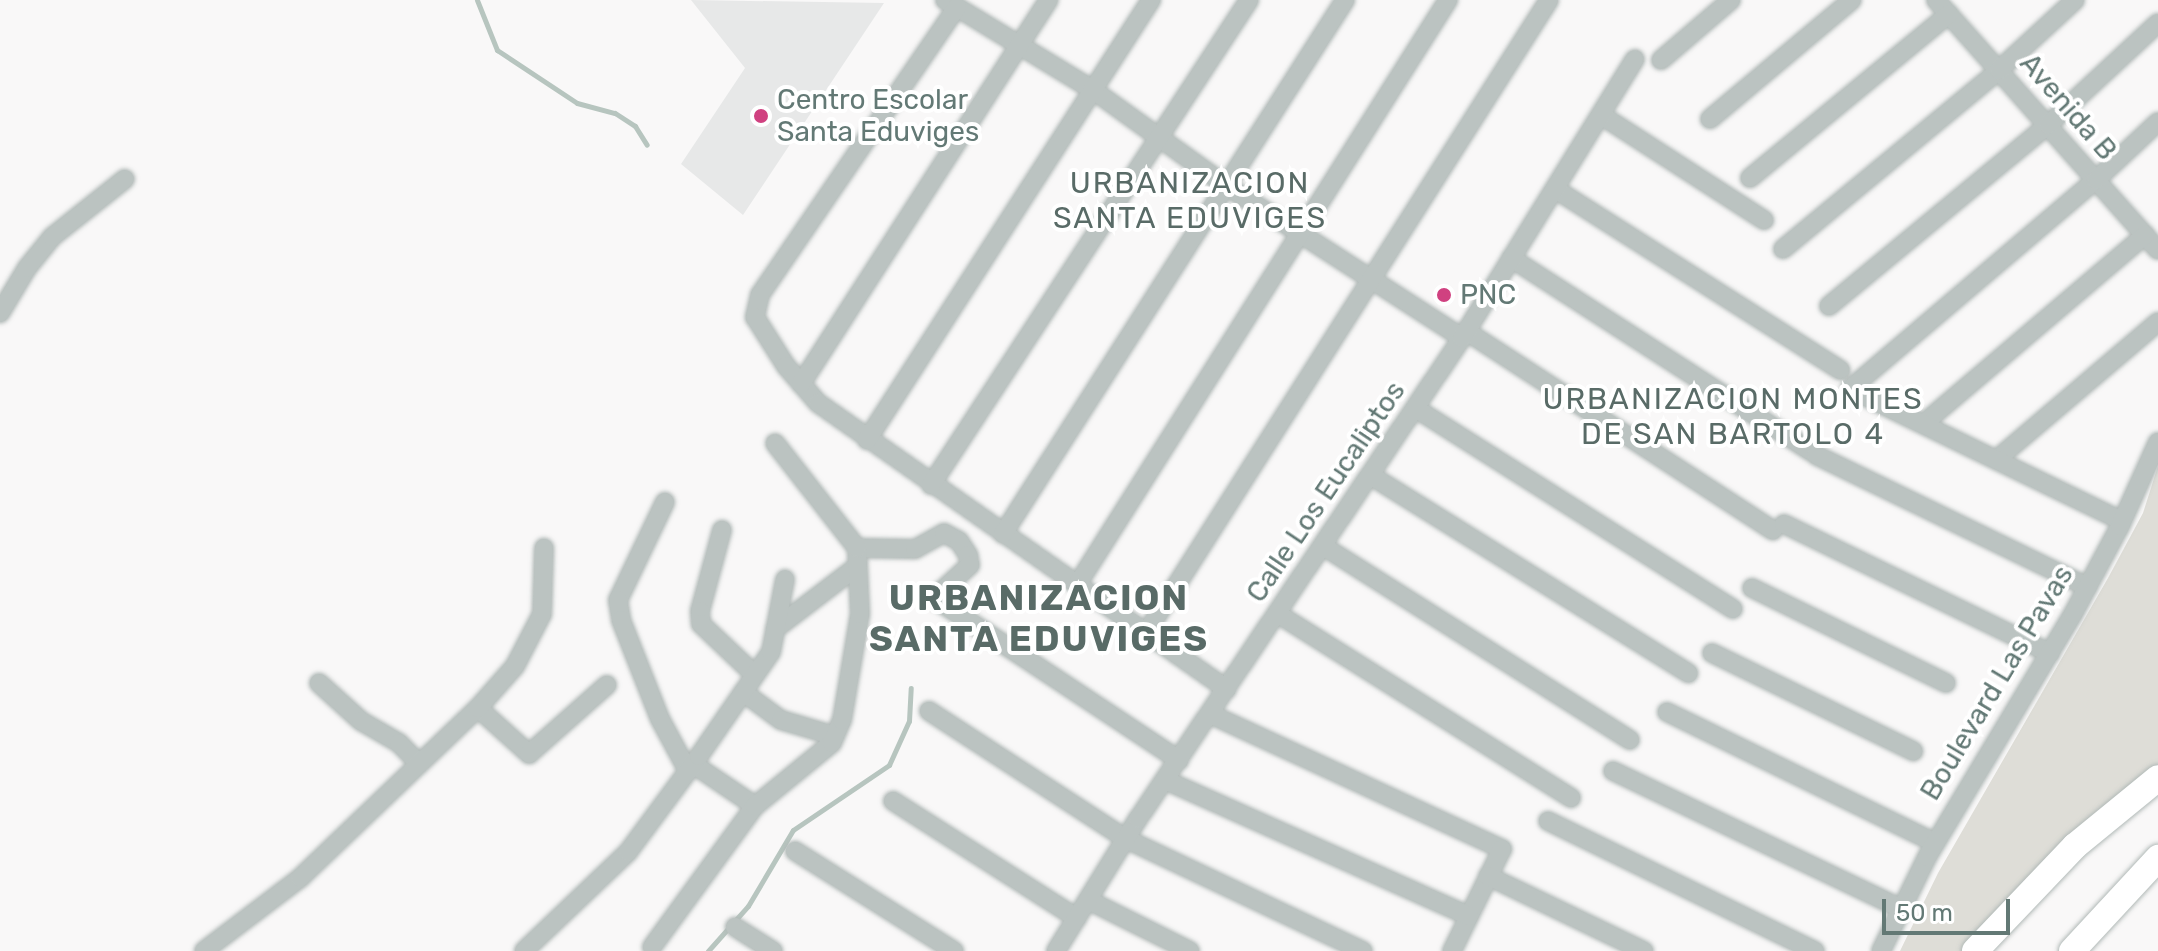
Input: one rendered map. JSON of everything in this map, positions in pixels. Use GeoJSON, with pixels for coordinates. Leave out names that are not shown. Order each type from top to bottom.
{"type":"FeatureCollection","features":[{"type":"Feature","properties":{"kind":"highway"},"geometry":{"type":"LineString","coordinates":[[1975,951],[2075,846],[2158,778]]}},
{"type":"Feature","properties":{"kind":"highway"},"geometry":{"type":"LineString","coordinates":[[2072,951],[2158,858]]}},
{"type":"Feature","properties":{"kind":"street"},"geometry":{"type":"LineString","coordinates":[[801,384],[1048,0]]}},
{"type":"Feature","properties":{"kind":"street"},"geometry":{"type":"LineString","coordinates":[[867,440],[1151,0]]}},
{"type":"Feature","properties":{"kind":"street"},"geometry":{"type":"LineString","coordinates":[[931,485],[1249,0]]}},
{"type":"Feature","properties":{"kind":"street"},"geometry":{"type":"LineString","coordinates":[[1003,534],[1345,0]]}},
{"type":"Feature","properties":{"kind":"street"},"geometry":{"type":"LineString","coordinates":[[1077,585],[1302,235],[1448,0]]}},
{"type":"Feature","properties":{"kind":"street"},"geometry":{"type":"LineString","coordinates":[[1146,633],[1549,0]]}},
{"type":"Feature","properties":{"kind":"street"},"geometry":{"type":"LineString","coordinates":[[1661,60],[1731,0]]}},
{"type":"Feature","properties":{"kind":"street"},"geometry":{"type":"LineString","coordinates":[[1710,119],[1852,0]]}},
{"type":"Feature","properties":{"kind":"street"},"geometry":{"type":"LineString","coordinates":[[1783,249],[1999,70],[2075,0]]}},
{"type":"Feature","properties":{"kind":"street"},"geometry":{"type":"LineString","coordinates":[[1227,689],[931,485],[818,403],[801,384],[755,317],[760,295],[958,2],[998,32],[1093,90],[1225,185],[1302,235],[1778,527],[2050,653]]}},
{"type":"Feature","properties":{"kind":"street"},"geometry":{"type":"LineString","coordinates":[[1750,178],[1942,7]]}},
{"type":"Feature","properties":{"kind":"street","name":"Avenida B"},"geometry":{"type":"LineString","coordinates":[[1942,7],[2158,250]]}},
{"type":"Feature","properties":{"kind":"street"},"geometry":{"type":"LineString","coordinates":[[1829,306],[2048,125],[2158,23]]}},
{"type":"Feature","properties":{"kind":"street","name":"Calle Los Eucaliptos"},"geometry":{"type":"LineString","coordinates":[[1056,951],[1165,780],[1464,334],[1635,59]]}},
{"type":"Feature","properties":{"kind":"street"},"geometry":{"type":"LineString","coordinates":[[1601,115],[1764,220]]}},
{"type":"Feature","properties":{"kind":"street"},"geometry":{"type":"LineString","coordinates":[[2122,521],[1850,389],[2096,180],[2158,122]]}},
{"type":"Feature","properties":{"kind":"street"},"geometry":{"type":"LineString","coordinates":[[0,313],[27,268],[52,237],[125,179]]}},
{"type":"Feature","properties":{"kind":"street"},"geometry":{"type":"LineString","coordinates":[[1555,189],[1840,370]]}},
{"type":"Feature","properties":{"kind":"street"},"geometry":{"type":"LineString","coordinates":[[1923,424],[2145,235]]}},
{"type":"Feature","properties":{"kind":"street"},"geometry":{"type":"LineString","coordinates":[[1511,258],[1814,453],[2088,587]]}},
{"type":"Feature","properties":{"kind":"street"},"geometry":{"type":"LineString","coordinates":[[1996,460],[2158,322]]}},
{"type":"Feature","properties":{"kind":"street"},"geometry":{"type":"LineString","coordinates":[[1415,408],[1733,609]]}},
{"type":"Feature","properties":{"kind":"street","name":"Boulevard Las Pavas"},"geometry":{"type":"LineString","coordinates":[[1881,951],[1935,843],[2088,587],[2158,442]]}},
{"type":"Feature","properties":{"kind":"street"},"geometry":{"type":"LineString","coordinates":[[652,947],[755,806],[819,755],[835,736],[842,720],[860,614],[856,557],[775,443]]}},
{"type":"Feature","properties":{"kind":"street"},"geometry":{"type":"LineString","coordinates":[[1370,475],[1688,673]]}},
{"type":"Feature","properties":{"kind":"street"},"geometry":{"type":"LineString","coordinates":[[665,502],[618,600],[621,620],[660,719],[691,768],[755,806]]}},
{"type":"Feature","properties":{"kind":"street"},"geometry":{"type":"LineString","coordinates":[[722,530],[700,611],[701,624],[755,675]]}},
{"type":"Feature","properties":{"kind":"street"},"geometry":{"type":"LineString","coordinates":[[775,629],[856,557],[915,549],[944,533],[959,541],[970,565],[934,598],[1179,760]]}},
{"type":"Feature","properties":{"kind":"street"},"geometry":{"type":"LineString","coordinates":[[1323,546],[1630,740]]}},
{"type":"Feature","properties":{"kind":"street"},"geometry":{"type":"LineString","coordinates":[[204,951],[300,878],[478,708],[515,666],[542,614],[544,548]]}},
{"type":"Feature","properties":{"kind":"street"},"geometry":{"type":"LineString","coordinates":[[524,951],[628,852],[691,768],[771,652],[785,579]]}},
{"type":"Feature","properties":{"kind":"street"},"geometry":{"type":"LineString","coordinates":[[1752,588],[1946,683]]}},
{"type":"Feature","properties":{"kind":"street"},"geometry":{"type":"LineString","coordinates":[[1278,614],[1571,798]]}},
{"type":"Feature","properties":{"kind":"street"},"geometry":{"type":"LineString","coordinates":[[1712,653],[1913,751]]}},
{"type":"Feature","properties":{"kind":"street"},"geometry":{"type":"LineString","coordinates":[[319,683],[361,721],[399,743],[419,764]]}},
{"type":"Feature","properties":{"kind":"street"},"geometry":{"type":"LineString","coordinates":[[478,708],[529,754],[607,685]]}},
{"type":"Feature","properties":{"kind":"street"},"geometry":{"type":"LineString","coordinates":[[743,692],[781,720],[835,736]]}},
{"type":"Feature","properties":{"kind":"street"},"geometry":{"type":"LineString","coordinates":[[929,711],[1126,839],[1363,951]]}},
{"type":"Feature","properties":{"kind":"street"},"geometry":{"type":"LineString","coordinates":[[1667,712],[1935,843]]}},
{"type":"Feature","properties":{"kind":"street"},"geometry":{"type":"LineString","coordinates":[[1210,714],[1502,849],[1454,950]]}},
{"type":"Feature","properties":{"kind":"street"},"geometry":{"type":"LineString","coordinates":[[1613,771],[1902,909]]}},
{"type":"Feature","properties":{"kind":"street"},"geometry":{"type":"LineString","coordinates":[[1165,780],[1469,916]]}},
{"type":"Feature","properties":{"kind":"street"},"geometry":{"type":"LineString","coordinates":[[893,801],[1077,918]]}},
{"type":"Feature","properties":{"kind":"street"},"geometry":{"type":"LineString","coordinates":[[1548,821],[1815,951]]}},
{"type":"Feature","properties":{"kind":"street"},"geometry":{"type":"LineString","coordinates":[[795,851],[954,951]]}},
{"type":"Feature","properties":{"kind":"street"},"geometry":{"type":"LineString","coordinates":[[1488,876],[1644,951]]}},
{"type":"Feature","properties":{"kind":"street"},"geometry":{"type":"LineString","coordinates":[[1088,900],[1190,951]]}},
{"type":"Feature","properties":{"kind":"street"},"geometry":{"type":"LineString","coordinates":[[735,927],[773,951]]}},
{"type":"Feature","properties":{"kind":"shaded area","name":"Centro Escolar Santa Eduviges"},"geometry":{"type":"Polygon","coordinates":[[[691,0],[884,3],[743,215],[681,164],[745,68],[691,0]]]}},
{"type":"Feature","properties":{"kind":"shaded area"},"geometry":{"type":"Polygon","coordinates":[[[2158,466],[2158,779],[1975,951],[1900,951],[1938,873],[2143,513],[2158,466]]]}},
{"type":"Feature","properties":{"kind":"waterway"},"geometry":{"type":"LineString","coordinates":[[477,0],[497,50],[577,103],[615,113],[635,126],[647,145]]}},
{"type":"Feature","properties":{"kind":"waterway"},"geometry":{"type":"LineString","coordinates":[[708,951],[748,906],[793,830],[889,765],[909,721],[911,688]]}},
{"type":"Feature","properties":{"kind":"place","name":"Centro Escolar Santa Eduviges"},"geometry":{"type":"Point","coordinates":[761,116]}},
{"type":"Feature","properties":{"kind":"place","name":"PNC"},"geometry":{"type":"Point","coordinates":[1444,295]}},
{"type":"Feature","properties":{"kind":"district","name":"URBANIZACION SANTA EDUVIGES"},"geometry":{"type":"Point","coordinates":[1190,200]}},
{"type":"Feature","properties":{"kind":"district","name":"URBANIZACION MONTES DE SAN BARTOLO 4"},"geometry":{"type":"Point","coordinates":[1733,416]}},
{"type":"Feature","properties":{"kind":"district","name":"URBANIZACION SANTA EDUVIGES"},"geometry":{"type":"Point","coordinates":[1039,618]}}]}
